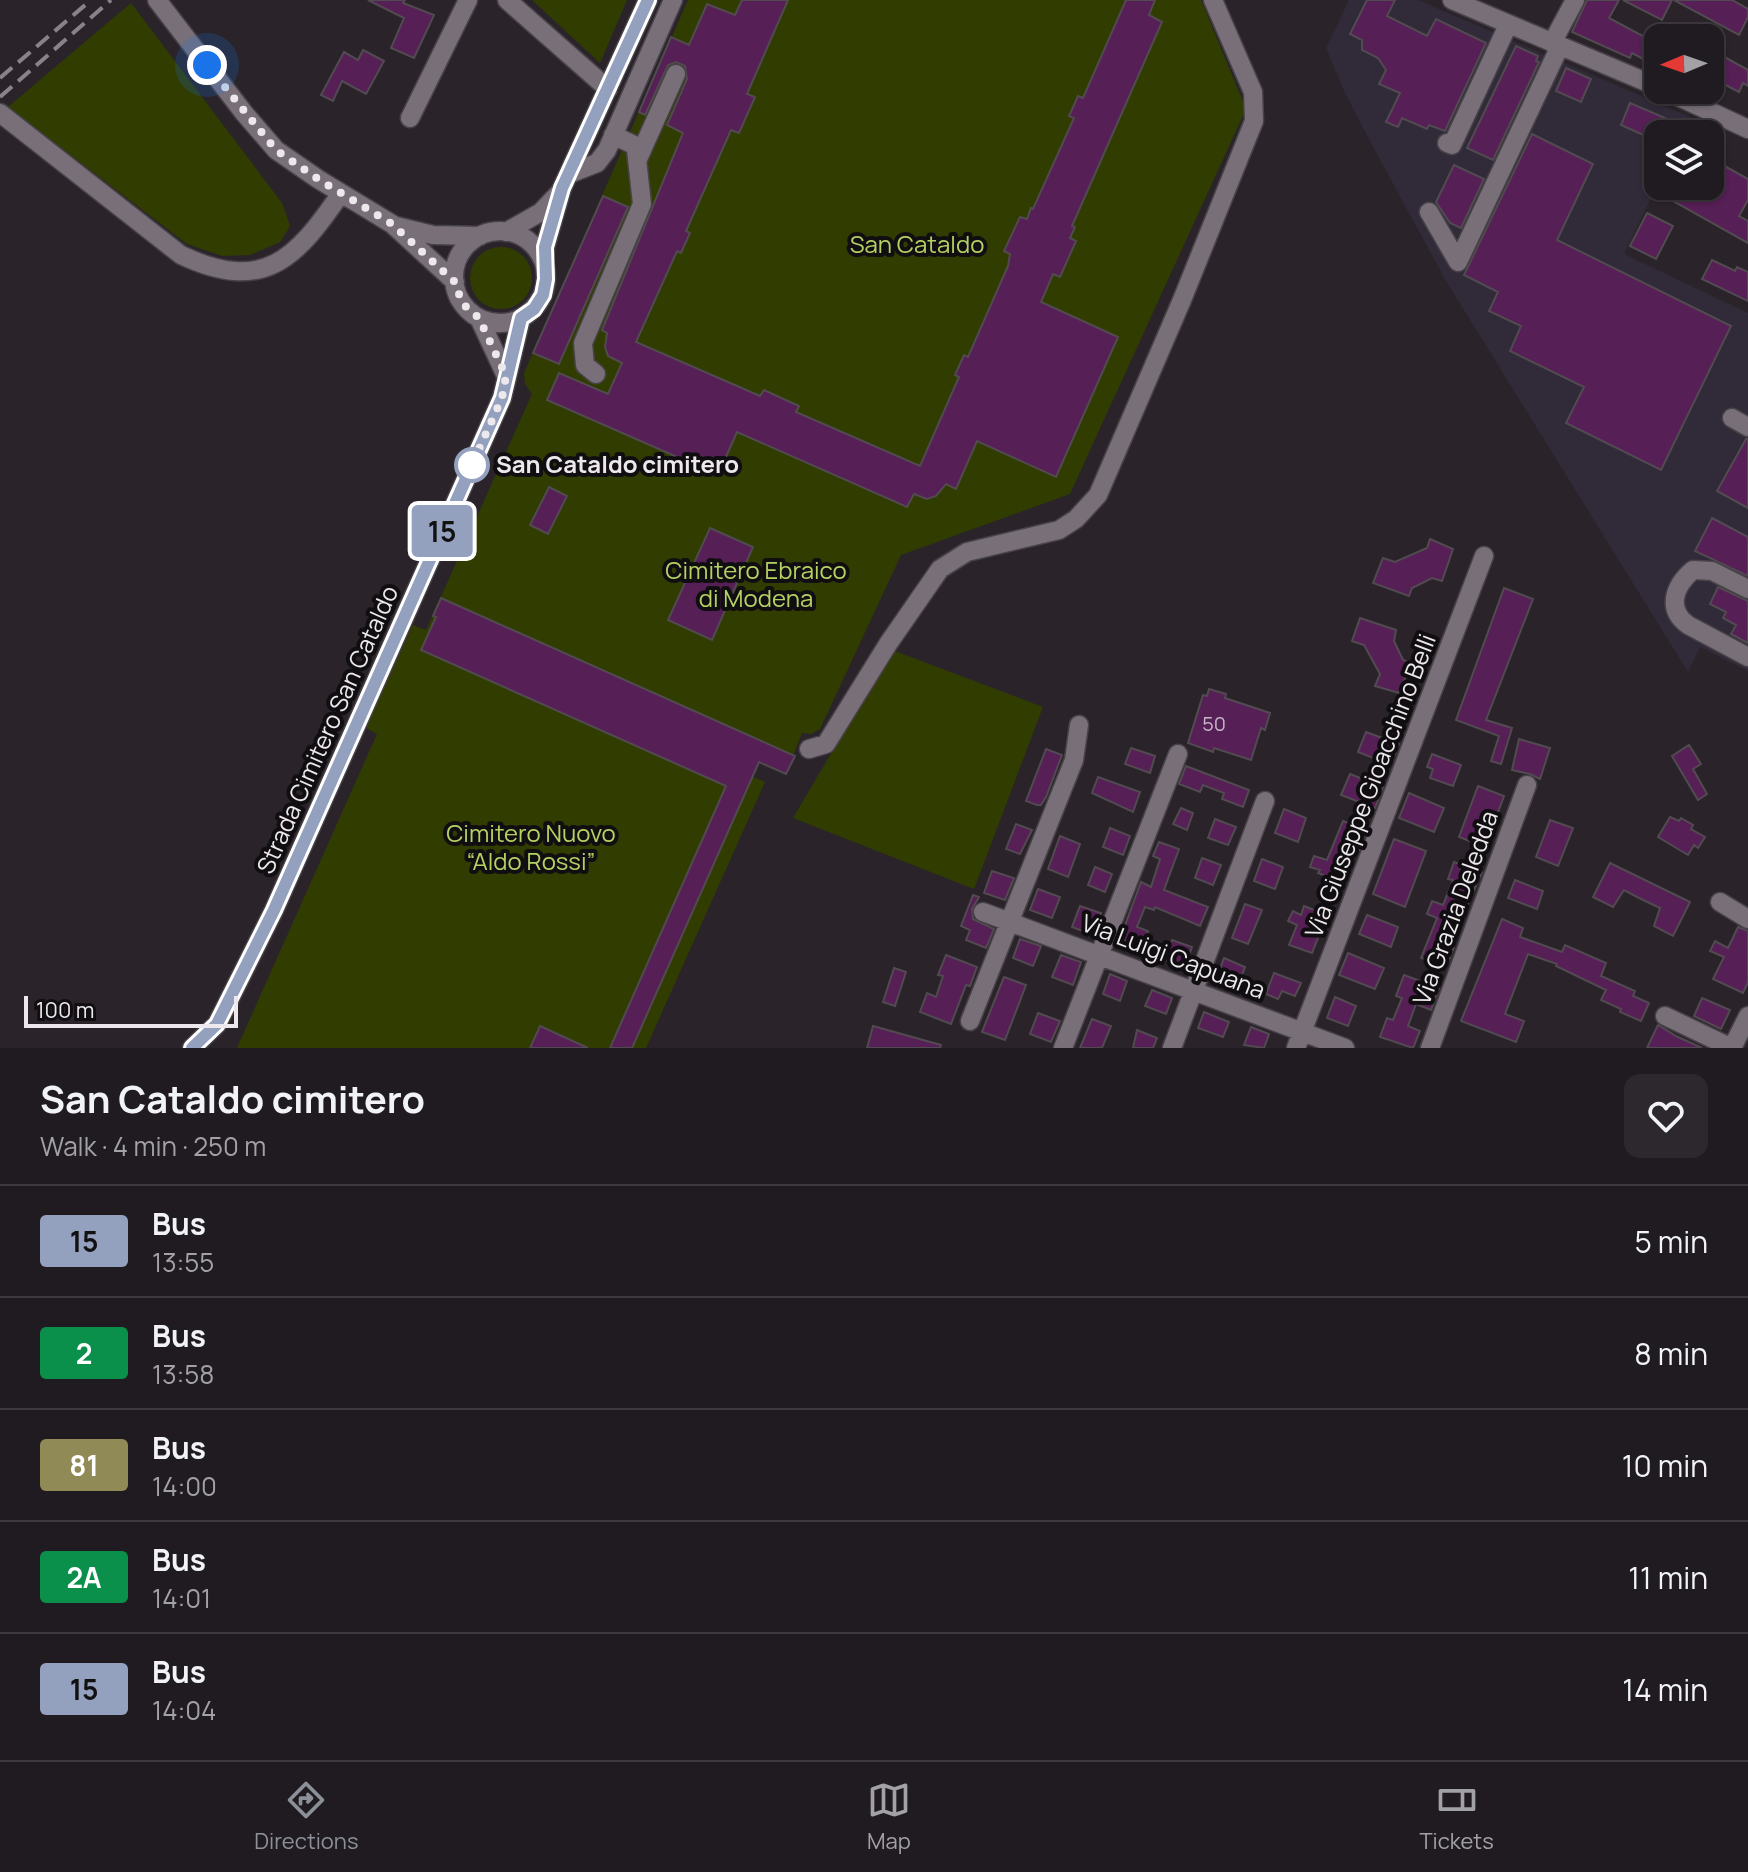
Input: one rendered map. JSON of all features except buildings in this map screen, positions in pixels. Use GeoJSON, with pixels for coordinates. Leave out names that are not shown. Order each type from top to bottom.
{"type":"FeatureCollection","features":[{"type":"Feature","properties":{"kind":"street"},"geometry":{"type":"LineString","coordinates":[[157,0],[276,150],[392,224],[455,282]]}},
{"type":"Feature","properties":{"kind":"street"},"geometry":{"type":"LineString","coordinates":[[410,118],[468,0]]}},
{"type":"Feature","properties":{"kind":"street"},"geometry":{"type":"LineString","coordinates":[[507,0],[608,89]]}},
{"type":"Feature","properties":{"kind":"street"},"geometry":{"type":"LineString","coordinates":[[479,318],[500,323],[521,318],[534,309],[543,295],[545,247],[566,181],[648,0]]}},
{"type":"Feature","properties":{"kind":"street"},"geometry":{"type":"LineString","coordinates":[[392,224],[425,234],[480,236],[506,232],[541,212],[566,181],[597,163],[613,135],[673,0]]}},
{"type":"Feature","properties":{"kind":"street"},"geometry":{"type":"LineString","coordinates":[[809,749],[826,744],[888,644],[940,569],[967,552],[1059,530],[1076,519],[1098,495],[1254,121],[1253,92],[1213,0]]}},
{"type":"Feature","properties":{"kind":"street"},"geometry":{"type":"LineString","coordinates":[[1452,0],[1644,81]]}},
{"type":"Feature","properties":{"kind":"street"},"geometry":{"type":"LineString","coordinates":[[1429,212],[1458,262],[1575,0]]}},
{"type":"Feature","properties":{"kind":"street"},"geometry":{"type":"LineString","coordinates":[[1447,143],[1452,145],[1508,25]]}},
{"type":"Feature","properties":{"kind":"street"},"geometry":{"type":"LineString","coordinates":[[638,159],[676,74]]}},
{"type":"Feature","properties":{"kind":"street"},"geometry":{"type":"LineString","coordinates":[[1694,104],[1748,129]]}},
{"type":"Feature","properties":{"kind":"street"},"geometry":{"type":"LineString","coordinates":[[0,113],[181,255],[209,268],[247,272],[272,265],[293,254],[313,233],[341,193]]}},
{"type":"Feature","properties":{"kind":"street"},"geometry":{"type":"LineString","coordinates":[[596,374],[585,365],[583,343],[642,204],[634,145],[613,135]]}},
{"type":"Feature","properties":{"kind":"street"},"geometry":{"type":"LineString","coordinates":[[506,232],[529,242],[544,263]]}},
{"type":"Feature","properties":{"kind":"street"},"geometry":{"type":"LineString","coordinates":[[480,236],[471,242],[458,260],[455,282],[462,303],[479,318],[506,376]]}},
{"type":"Feature","properties":{"kind":"street","name":"Strada Cimitero San Cataldo"},"geometry":{"type":"LineString","coordinates":[[192,1048],[217,1024],[274,910],[502,398],[521,318]]}},
{"type":"Feature","properties":{"kind":"street","name":"Via Giuseppe Gioacchino Belli"},"geometry":{"type":"LineString","coordinates":[[1299,1040],[1484,556]]}},
{"type":"Feature","properties":{"kind":"street"},"geometry":{"type":"LineString","coordinates":[[1748,589],[1712,571],[1693,570],[1674,598],[1673,607],[1688,625],[1748,657]]}},
{"type":"Feature","properties":{"kind":"street"},"geometry":{"type":"LineString","coordinates":[[970,1021],[1074,760],[1079,725]]}},
{"type":"Feature","properties":{"kind":"street"},"geometry":{"type":"LineString","coordinates":[[1063,1048],[1178,754]]}},
{"type":"Feature","properties":{"kind":"street","name":"Via Grazia Deledda"},"geometry":{"type":"LineString","coordinates":[[1430,1048],[1527,785]]}},
{"type":"Feature","properties":{"kind":"street"},"geometry":{"type":"LineString","coordinates":[[1172,1048],[1265,801]]}},
{"type":"Feature","properties":{"kind":"street"},"geometry":{"type":"LineString","coordinates":[[1720,902],[1748,919]]}},
{"type":"Feature","properties":{"kind":"street","name":"Via Luigi Capuana"},"geometry":{"type":"LineString","coordinates":[[983,912],[1194,991],[1299,1040],[1345,1048]]}},
{"type":"Feature","properties":{"kind":"street"},"geometry":{"type":"LineString","coordinates":[[1665,1016],[1732,1048],[1748,1016]]}},
{"type":"Feature","properties":{"kind":"shaded area"},"geometry":{"type":"Polygon","coordinates":[[[1349,0],[1418,0],[1644,97],[1644,104],[1660,104],[1690,117],[1689,120],[1644,120],[1644,200],[1650,200],[1624,254],[1748,313],[1748,671],[1700,647],[1688,672],[1446,281],[1344,91],[1326,48],[1349,0]]]}},
{"type":"Feature","properties":{"kind":"green space"},"geometry":{"type":"Polygon","coordinates":[[[532,0],[627,0],[600,63],[532,0]]]}},
{"type":"Feature","properties":{"kind":"green space"},"geometry":{"type":"Polygon","coordinates":[[[688,0],[1201,0],[1246,109],[1070,494],[901,555],[820,729],[811,734],[802,733],[786,774],[759,762],[753,777],[765,782],[646,1048],[237,1048],[377,734],[366,728],[413,625],[426,630],[532,394],[525,384],[524,373],[688,0]]]}},
{"type":"Feature","properties":{"kind":"green space"},"geometry":{"type":"Polygon","coordinates":[[[131,3],[282,203],[290,226],[280,242],[250,255],[222,256],[187,244],[8,107],[131,3]]]}},
{"type":"Feature","properties":{"kind":"green space"},"geometry":{"type":"Polygon","coordinates":[[[501,247],[523,256],[532,278],[523,300],[501,309],[479,300],[470,278],[479,256],[501,247]]]}},
{"type":"Feature","properties":{"kind":"green space"},"geometry":{"type":"Polygon","coordinates":[[[892,650],[1043,707],[974,889],[793,818],[892,650]]]}},
{"type":"Feature","properties":{"kind":"railway"},"geometry":{"type":"LineString","coordinates":[[0,78],[91,0]]}},
{"type":"Feature","properties":{"kind":"railway"},"geometry":{"type":"LineString","coordinates":[[0,97],[111,0]]}},
{"type":"Feature","properties":{"kind":"bus line","name":"15"},"geometry":{"type":"LineString","coordinates":[[192,1048],[217,1024],[274,910],[502,398],[521,318],[534,309],[543,295],[545,247],[562,188],[648,0]]}},
{"type":"Feature","properties":{"kind":"place","name":"San Cataldo cimitero"},"geometry":{"type":"Point","coordinates":[472,465]}},
{"type":"Feature","properties":{"kind":"route"},"geometry":{"type":"LineString","coordinates":[[207,65],[276,150],[392,224],[455,282],[462,303],[479,318],[506,376],[502,398],[472,465]]}},
{"type":"Feature","properties":{"kind":"park label","name":"San Cataldo"},"geometry":{"type":"Point","coordinates":[917,245]}},
{"type":"Feature","properties":{"kind":"park label","name":"Cimitero Ebraico di Modena"},"geometry":{"type":"Point","coordinates":[756,585]}},
{"type":"Feature","properties":{"kind":"park label","name":"Cimitero Nuovo “Aldo Rossi”"},"geometry":{"type":"Point","coordinates":[531,848]}}]}
